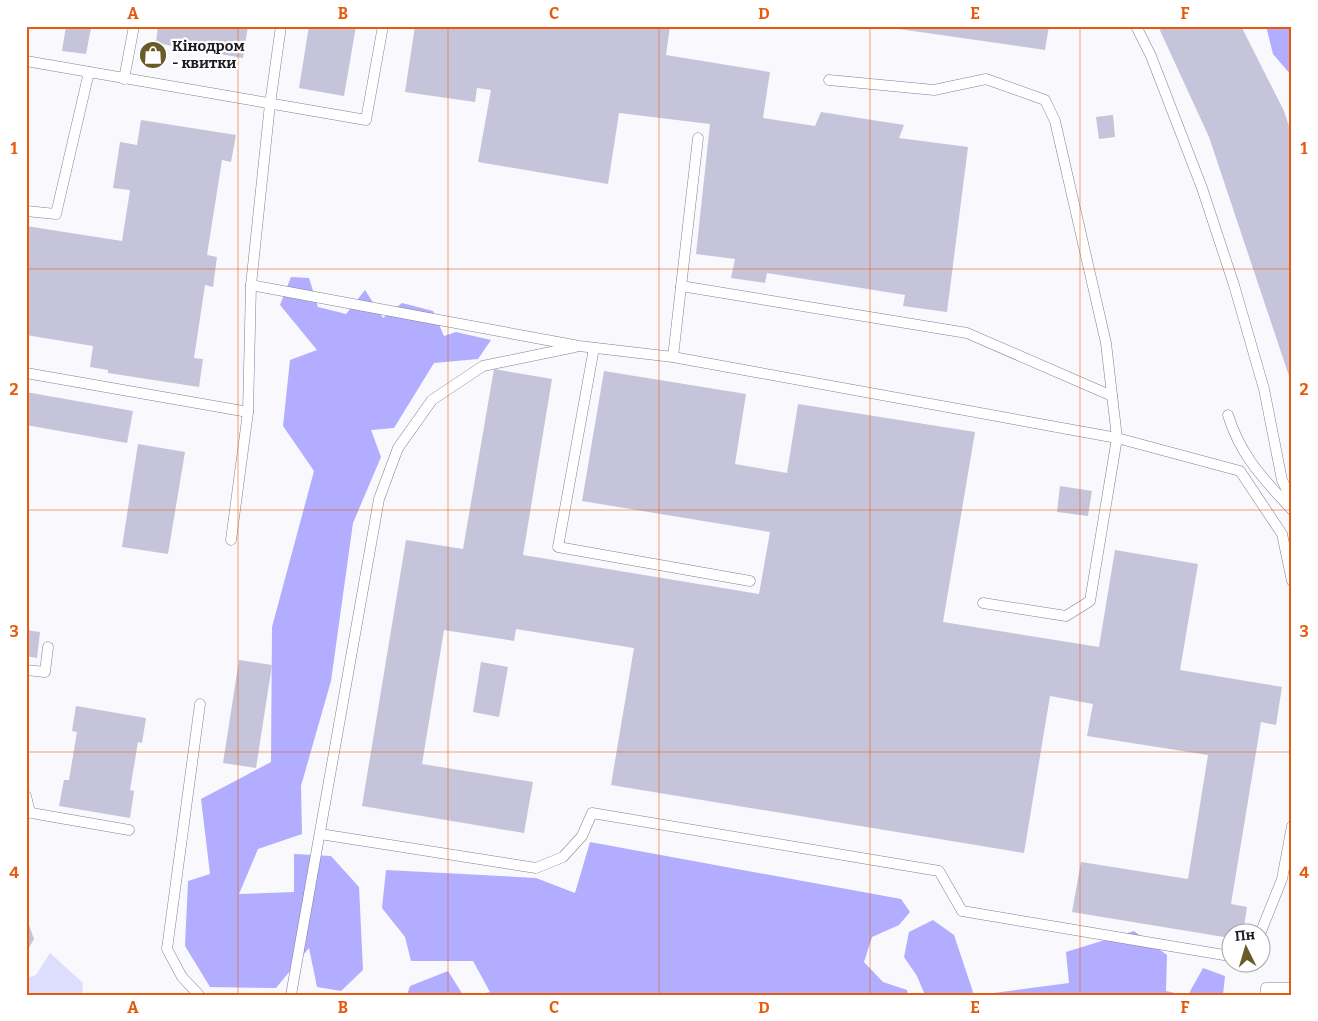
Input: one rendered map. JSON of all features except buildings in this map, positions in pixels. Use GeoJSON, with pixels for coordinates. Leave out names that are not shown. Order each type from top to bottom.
{"type":"FeatureCollection","features":[{"type":"Feature","properties":{"kind":"lane"},"geometry":{"type":"LineString","coordinates":[[124,79],[134,26]]}},
{"type":"Feature","properties":{"kind":"lane"},"geometry":{"type":"LineString","coordinates":[[231,540],[248,412],[251,285],[270,104],[281,26]]}},
{"type":"Feature","properties":{"kind":"lane"},"geometry":{"type":"LineString","coordinates":[[26,61],[366,120],[383,26]]}},
{"type":"Feature","properties":{"kind":"lane"},"geometry":{"type":"LineString","coordinates":[[1136,26],[1151,56],[1202,188],[1264,389],[1282,480],[1292,501]]}},
{"type":"Feature","properties":{"kind":"lane"},"geometry":{"type":"LineString","coordinates":[[26,211],[56,214],[89,72]]}},
{"type":"Feature","properties":{"kind":"lane"},"geometry":{"type":"LineString","coordinates":[[829,80],[934,90],[986,79],[1045,100],[1055,121],[1106,343],[1117,438],[1090,601],[1066,616],[983,603]]}},
{"type":"Feature","properties":{"kind":"lane"},"geometry":{"type":"LineString","coordinates":[[673,357],[698,138]]}},
{"type":"Feature","properties":{"kind":"lane"},"geometry":{"type":"LineString","coordinates":[[251,285],[579,346],[673,357],[1117,438],[1240,471],[1282,534],[1292,581]]}},
{"type":"Feature","properties":{"kind":"lane"},"geometry":{"type":"LineString","coordinates":[[682,286],[967,333],[1112,396]]}},
{"type":"Feature","properties":{"kind":"lane"},"geometry":{"type":"LineString","coordinates":[[291,995],[379,499],[398,448],[432,400],[483,366],[579,346]]}},
{"type":"Feature","properties":{"kind":"lane"},"geometry":{"type":"LineString","coordinates":[[594,348],[558,547],[750,581]]}},
{"type":"Feature","properties":{"kind":"lane"},"geometry":{"type":"LineString","coordinates":[[26,374],[248,412]]}},
{"type":"Feature","properties":{"kind":"lane"},"geometry":{"type":"LineString","coordinates":[[1228,415],[1243,452],[1292,510]]}},
{"type":"Feature","properties":{"kind":"lane"},"geometry":{"type":"LineString","coordinates":[[26,670],[45,672],[48,647]]}},
{"type":"Feature","properties":{"kind":"lane"},"geometry":{"type":"LineString","coordinates":[[198,995],[182,977],[167,949],[200,704]]}},
{"type":"Feature","properties":{"kind":"lane"},"geometry":{"type":"LineString","coordinates":[[26,796],[28,812],[129,830]]}},
{"type":"Feature","properties":{"kind":"lane"},"geometry":{"type":"LineString","coordinates":[[320,834],[536,868],[563,857],[582,836],[592,813],[939,871],[962,911],[1220,954]]}},
{"type":"Feature","properties":{"kind":"lane"},"geometry":{"type":"LineString","coordinates":[[1264,924],[1282,879],[1292,826]]}},
{"type":"Feature","properties":{"kind":"lane"},"geometry":{"type":"LineString","coordinates":[[1265,995],[1266,988],[1292,988]]}},
{"type":"Feature","properties":{"kind":"shaded area"},"geometry":{"type":"Polygon","coordinates":[[[1266,26],[1292,26],[1292,85],[1291,75],[1273,54],[1266,26]]]}},
{"type":"Feature","properties":{"kind":"shaded area"},"geometry":{"type":"Polygon","coordinates":[[[291,277],[309,278],[318,307],[346,314],[365,290],[383,318],[402,303],[433,311],[444,336],[456,332],[491,340],[478,359],[434,363],[394,428],[371,430],[381,457],[353,523],[331,681],[301,786],[302,834],[258,849],[239,894],[294,892],[294,854],[331,856],[359,887],[363,970],[341,991],[317,987],[309,948],[276,988],[210,987],[185,946],[188,881],[210,874],[201,799],[271,762],[272,627],[314,471],[283,426],[290,360],[317,350],[280,305],[291,277]]]}},
{"type":"Feature","properties":{"kind":"shaded area"},"geometry":{"type":"Polygon","coordinates":[[[590,842],[901,899],[910,912],[899,925],[872,937],[864,962],[883,982],[907,990],[908,995],[478,995],[490,992],[473,961],[411,961],[405,937],[382,908],[386,870],[536,878],[575,893],[590,842]]]}},
{"type":"Feature","properties":{"kind":"shaded area"},"geometry":{"type":"Polygon","coordinates":[[[933,920],[954,935],[974,995],[925,995],[917,976],[904,957],[909,932],[933,920]]]}},
{"type":"Feature","properties":{"kind":"shaded area"},"geometry":{"type":"Polygon","coordinates":[[[1134,931],[1167,955],[1166,991],[1184,995],[979,995],[1069,983],[1066,952],[1134,931]]]}},
{"type":"Feature","properties":{"kind":"shaded area"},"geometry":{"type":"Polygon","coordinates":[[[50,953],[83,983],[82,995],[26,995],[26,978],[36,975],[50,953]]]}},
{"type":"Feature","properties":{"kind":"shaded area"},"geometry":{"type":"Polygon","coordinates":[[[1203,968],[1225,976],[1223,995],[1188,995],[1203,968]]]}},
{"type":"Feature","properties":{"kind":"shaded area"},"geometry":{"type":"Polygon","coordinates":[[[448,971],[463,995],[407,995],[410,986],[448,971]]]}},
{"type":"Feature","properties":{"kind":"place","name":"Кінодром - квитки"},"geometry":{"type":"Point","coordinates":[153,55]}}]}
